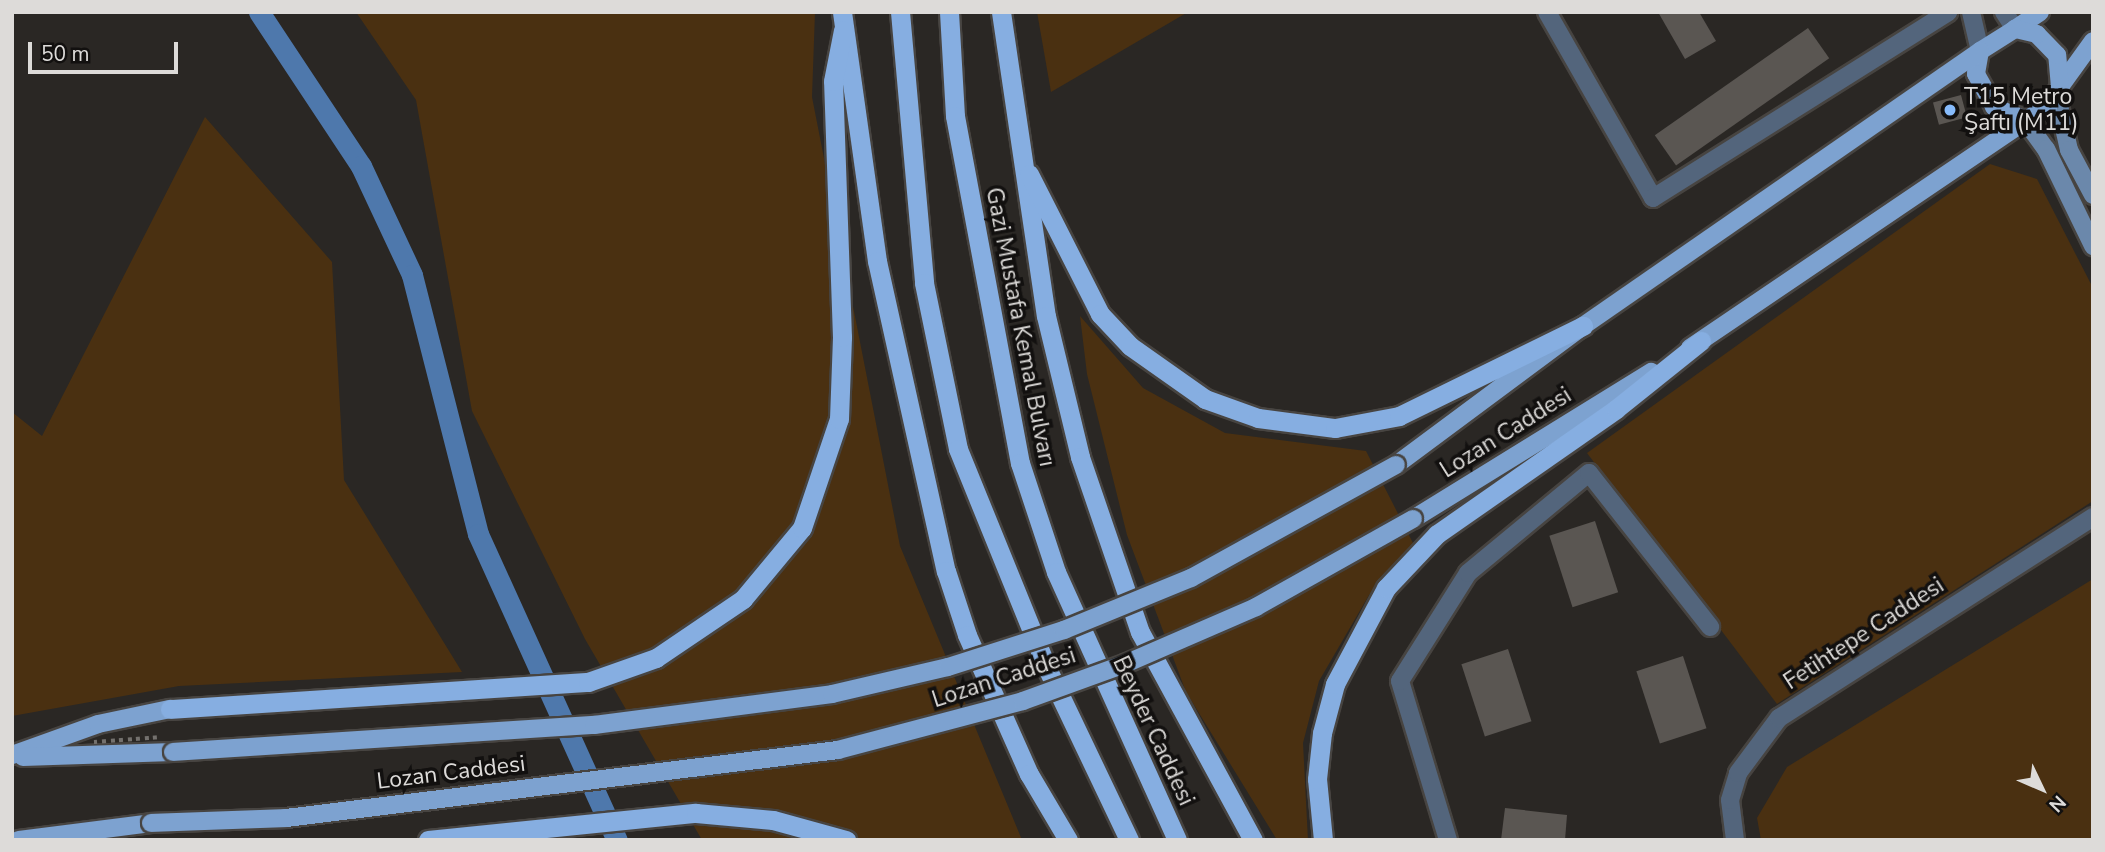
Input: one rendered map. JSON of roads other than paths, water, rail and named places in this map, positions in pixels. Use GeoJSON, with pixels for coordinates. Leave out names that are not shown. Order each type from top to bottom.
{"type":"FeatureCollection","features":[{"type":"Feature","properties":{"kind":"highway"},"geometry":{"type":"LineString","coordinates":[[900,12],[924,283],[958,449],[1047,668],[1129,840]]}},
{"type":"Feature","properties":{"kind":"highway","name":"Gazi Mustafa Kemal Bulvarı"},"geometry":{"type":"LineString","coordinates":[[949,12],[955,116],[1020,464],[1086,642]]}},
{"type":"Feature","properties":{"kind":"highway"},"geometry":{"type":"LineString","coordinates":[[1002,12],[1022,162],[1060,391],[1098,514],[1140,632],[1253,840]]}},
{"type":"Feature","properties":{"kind":"highway"},"geometry":{"type":"LineString","coordinates":[[170,709],[588,682],[656,658],[717,620],[767,573],[802,528],[833,452],[842,394],[833,81],[843,21]]}},
{"type":"Feature","properties":{"kind":"highway"},"geometry":{"type":"LineString","coordinates":[[843,21],[877,261],[946,570],[967,635],[1029,774],[1068,840]]}},
{"type":"Feature","properties":{"kind":"highway"},"geometry":{"type":"LineString","coordinates":[[1022,162],[1073,265],[1115,330],[1156,370],[1205,399],[1258,418],[1335,428],[1388,419],[1437,402],[1583,326]]}},
{"type":"Feature","properties":{"kind":"highway"},"geometry":{"type":"LineString","coordinates":[[1323,840],[1317,779],[1322,733],[1335,684],[1386,589],[1437,534],[1701,341]]}},
{"type":"Feature","properties":{"kind":"highway","name":"Beyder Caddesi"},"geometry":{"type":"LineString","coordinates":[[1086,642],[1177,840]]}},
{"type":"Feature","properties":{"kind":"highway"},"geometry":{"type":"LineString","coordinates":[[428,840],[696,813],[773,820],[846,840]]}},
{"type":"Feature","properties":{"kind":"main road"},"geometry":{"type":"LineString","coordinates":[[2040,12],[1980,51],[1976,74],[1982,92],[1994,107],[2024,119],[2046,149],[2093,246]]}},
{"type":"Feature","properties":{"kind":"main road"},"geometry":{"type":"LineString","coordinates":[[2015,29],[2047,40],[2061,70],[2058,92],[2069,150],[2093,195]]}},
{"type":"Feature","properties":{"kind":"main road"},"geometry":{"type":"LineString","coordinates":[[2024,119],[2058,92],[2093,41]]}},
{"type":"Feature","properties":{"kind":"main road","name":"Lozan Caddesi"},"geometry":{"type":"LineString","coordinates":[[12,756],[172,744],[594,725],[832,694],[948,667],[1064,630],[1191,578],[1396,465],[1583,326],[1980,51]]}},
{"type":"Feature","properties":{"kind":"main road","name":"Lozan Caddesi"},"geometry":{"type":"LineString","coordinates":[[19,840],[151,823],[286,818],[838,750],[1023,701],[1125,664],[1256,607],[1413,519],[1701,341],[2024,119]]}},
{"type":"Feature","properties":{"kind":"main road"},"geometry":{"type":"LineString","coordinates":[[12,756],[98,724],[170,709]]}},
{"type":"Feature","properties":{"kind":"street"},"geometry":{"type":"LineString","coordinates":[[1547,12],[1653,198],[1948,12]]}},
{"type":"Feature","properties":{"kind":"street"},"geometry":{"type":"LineString","coordinates":[[1971,12],[1980,51]]}},
{"type":"Feature","properties":{"kind":"street"},"geometry":{"type":"LineString","coordinates":[[2004,12],[2015,29]]}},
{"type":"Feature","properties":{"kind":"street"},"geometry":{"type":"LineString","coordinates":[[1448,840],[1399,681],[1468,573],[1589,473],[1710,627]]}},
{"type":"Feature","properties":{"kind":"street","name":"Fetihtepe Caddesi"},"geometry":{"type":"LineString","coordinates":[[1735,840],[1730,800],[1738,773],[1779,718],[2093,517]]}},
{"type":"Feature","properties":{"kind":"waterway"},"geometry":{"type":"LineString","coordinates":[[259,12],[361,166],[412,275],[478,534],[617,840]]}},
{"type":"Feature","properties":{"kind":"place","name":"T15 Metro Şaftı (M11)"},"geometry":{"type":"Point","coordinates":[1950,110]}}]}
